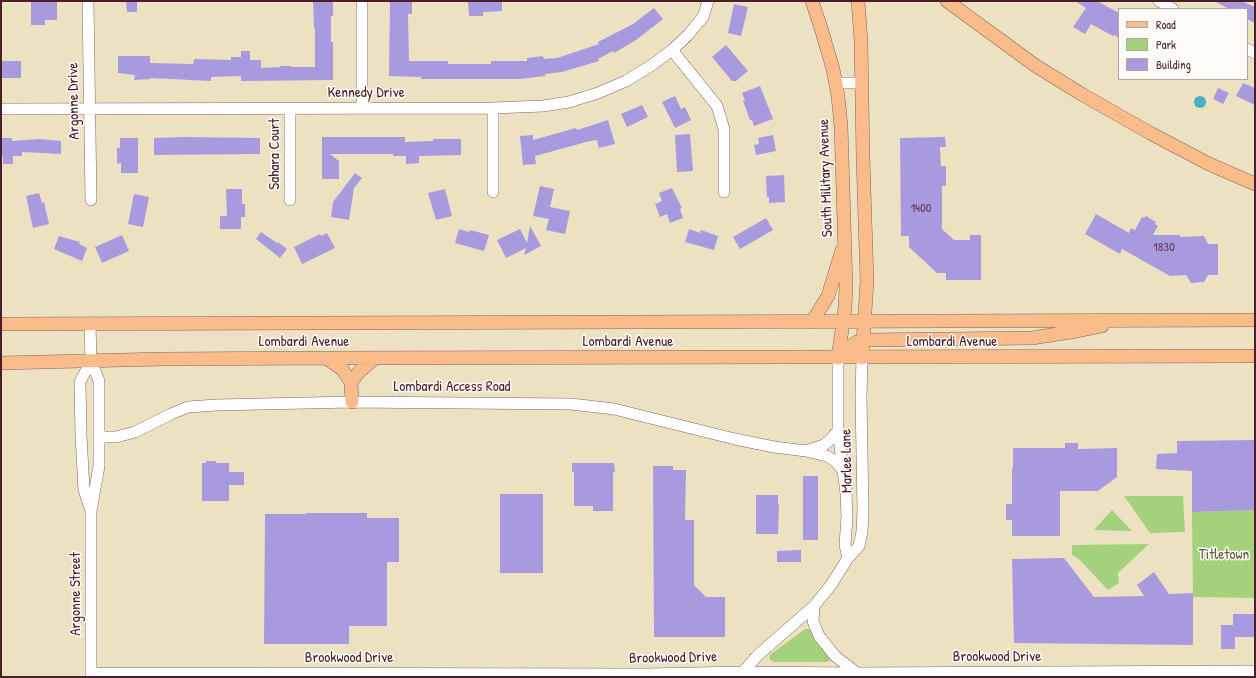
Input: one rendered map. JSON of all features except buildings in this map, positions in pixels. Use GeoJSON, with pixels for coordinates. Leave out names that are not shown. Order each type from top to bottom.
{"type":"FeatureCollection","features":[{"type":"Feature","properties":{"kind":"main road","name":"South Military Avenue"},"geometry":{"type":"LineString","coordinates":[[812,1],[823,34],[836,84],[841,135],[846,287],[844,322],[838,358]]}},
{"type":"Feature","properties":{"kind":"main road"},"geometry":{"type":"LineString","coordinates":[[858,1],[861,37],[867,281],[862,358]]}},
{"type":"Feature","properties":{"kind":"main road"},"geometry":{"type":"LineString","coordinates":[[947,1],[1024,57],[1082,95],[1170,144],[1209,164],[1255,184]]}},
{"type":"Feature","properties":{"kind":"main road"},"geometry":{"type":"LineString","coordinates":[[812,322],[828,296],[844,244]]}},
{"type":"Feature","properties":{"kind":"main road"},"geometry":{"type":"LineString","coordinates":[[838,358],[848,347],[864,340],[1032,338],[1085,330],[1117,320]]}},
{"type":"Feature","properties":{"kind":"main road","name":"Lombardi Avenue"},"geometry":{"type":"LineString","coordinates":[[1,324],[1255,320]]}},
{"type":"Feature","properties":{"kind":"main road","name":"Lombardi Avenue"},"geometry":{"type":"LineString","coordinates":[[1,363],[91,362],[163,359],[326,358],[1255,356]]}},
{"type":"Feature","properties":{"kind":"main road"},"geometry":{"type":"LineString","coordinates":[[326,358],[342,368],[351,382],[352,402]]}},
{"type":"Feature","properties":{"kind":"main road"},"geometry":{"type":"LineString","coordinates":[[351,382],[361,370],[375,358]]}},
{"type":"Feature","properties":{"kind":"street","name":"Argonne Drive"},"geometry":{"type":"LineString","coordinates":[[88,1],[91,200]]}},
{"type":"Feature","properties":{"kind":"street"},"geometry":{"type":"LineString","coordinates":[[362,1],[362,108]]}},
{"type":"Feature","properties":{"kind":"street","name":"Kennedy Drive"},"geometry":{"type":"LineString","coordinates":[[1,109],[492,108],[543,106],[569,102],[598,93],[626,81],[652,65],[672,50],[688,35],[703,17],[708,1]]}},
{"type":"Feature","properties":{"kind":"street"},"geometry":{"type":"LineString","coordinates":[[1159,1],[1171,8]]}},
{"type":"Feature","properties":{"kind":"street"},"geometry":{"type":"LineString","coordinates":[[672,50],[717,106],[724,129],[724,192]]}},
{"type":"Feature","properties":{"kind":"street"},"geometry":{"type":"LineString","coordinates":[[836,84],[862,83]]}},
{"type":"Feature","properties":{"kind":"street"},"geometry":{"type":"LineString","coordinates":[[492,108],[493,192]]}},
{"type":"Feature","properties":{"kind":"street","name":"Sahara Court"},"geometry":{"type":"LineString","coordinates":[[290,109],[290,200]]}},
{"type":"Feature","properties":{"kind":"street","name":"Argonne Street"},"geometry":{"type":"LineString","coordinates":[[90,324],[91,362],[99,381],[99,466],[91,511],[91,675]]}},
{"type":"Feature","properties":{"kind":"street","name":"Marlee Lane"},"geometry":{"type":"LineString","coordinates":[[838,358],[838,431],[844,472],[847,517],[846,546],[848,558]]}},
{"type":"Feature","properties":{"kind":"street","name":"Marlee Lane"},"geometry":{"type":"LineString","coordinates":[[740,674],[761,652],[814,606],[831,585],[848,558],[859,546],[863,526],[861,397],[862,358]]}},
{"type":"Feature","properties":{"kind":"street","name":"Argonne Street"},"geometry":{"type":"LineString","coordinates":[[91,362],[80,382],[84,490],[91,511]]}},
{"type":"Feature","properties":{"kind":"street","name":"Lombardi Access Road"},"geometry":{"type":"LineString","coordinates":[[99,437],[116,437],[135,432],[188,407],[223,404],[352,402],[539,403],[598,406],[649,417],[752,443],[806,451],[830,458],[837,463],[844,472]]}},
{"type":"Feature","properties":{"kind":"street"},"geometry":{"type":"LineString","coordinates":[[806,451],[824,444],[838,431]]}},
{"type":"Feature","properties":{"kind":"street"},"geometry":{"type":"LineString","coordinates":[[814,606],[813,621],[819,636],[835,656],[857,673]]}},
{"type":"Feature","properties":{"kind":"street","name":"Brookwood Drive"},"geometry":{"type":"LineString","coordinates":[[91,675],[857,673],[1221,674],[1255,671]]}},
{"type":"Feature","properties":{"kind":"green space"},"geometry":{"type":"Polygon","coordinates":[[[1124,496],[1183,496],[1185,532],[1150,533],[1124,496]]]}},
{"type":"Feature","properties":{"kind":"green space"},"geometry":{"type":"Polygon","coordinates":[[[1112,510],[1132,531],[1094,530],[1112,510]]]}},
{"type":"Feature","properties":{"kind":"green space","name":"Titletown"},"geometry":{"type":"Polygon","coordinates":[[[1255,510],[1255,598],[1193,597],[1192,512],[1255,510]]]}},
{"type":"Feature","properties":{"kind":"green space"},"geometry":{"type":"Polygon","coordinates":[[[1149,544],[1118,573],[1119,583],[1108,590],[1078,558],[1072,555],[1072,545],[1149,544]]]}},
{"type":"Feature","properties":{"kind":"green space"},"geometry":{"type":"Polygon","coordinates":[[[805,629],[809,629],[830,658],[829,661],[774,662],[770,660],[769,656],[771,654],[805,629]]]}},
{"type":"Feature","properties":{"kind":"water"},"geometry":{"type":"Polygon","coordinates":[[[1200,96],[1204,98],[1206,102],[1204,106],[1200,108],[1196,106],[1194,102],[1196,98],[1200,96]]]}}]}
